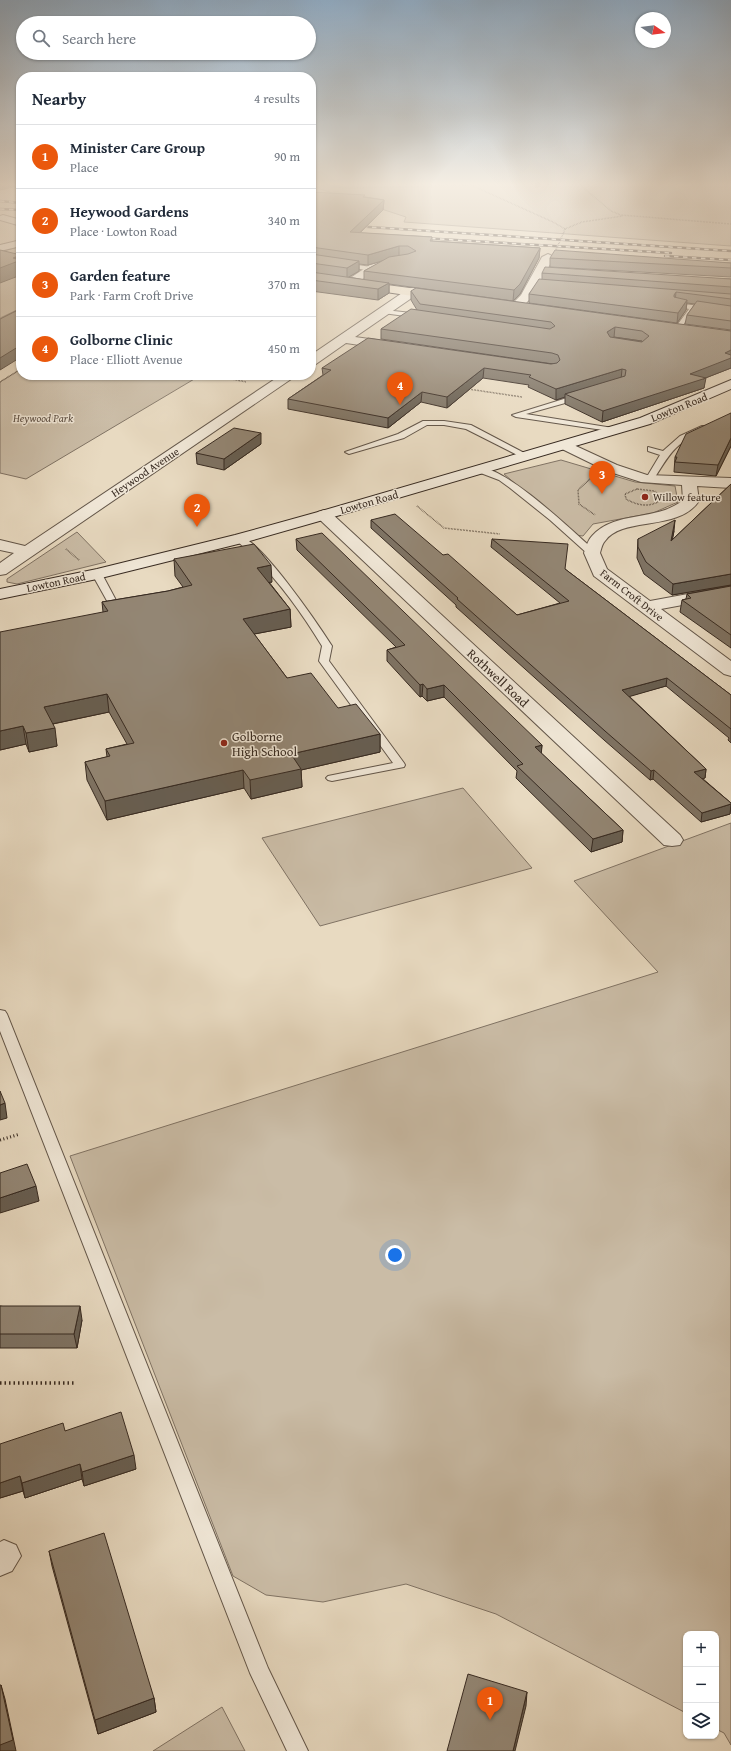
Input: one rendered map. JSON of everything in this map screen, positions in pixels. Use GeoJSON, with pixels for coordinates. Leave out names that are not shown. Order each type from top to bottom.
{"type":"FeatureCollection","features":[{"type":"Feature","properties":{"kind":"main road"},"geometry":{"type":"LineString","coordinates":[[316,279],[449,298]]}},
{"type":"Feature","properties":{"kind":"main road"},"geometry":{"type":"LineString","coordinates":[[500,305],[531,309]]}},
{"type":"Feature","properties":{"kind":"main road"},"geometry":{"type":"LineString","coordinates":[[662,326],[693,330]]}},
{"type":"Feature","properties":{"kind":"street"},"geometry":{"type":"LineString","coordinates":[[349,283],[376,266]]}},
{"type":"Feature","properties":{"kind":"street"},"geometry":{"type":"LineString","coordinates":[[515,307],[537,285],[541,271],[544,266]]}},
{"type":"Feature","properties":{"kind":"street"},"geometry":{"type":"LineString","coordinates":[[541,271],[557,272]]}},
{"type":"Feature","properties":{"kind":"street"},"geometry":{"type":"LineString","coordinates":[[316,358],[385,312],[412,292]]}},
{"type":"Feature","properties":{"kind":"street"},"geometry":{"type":"LineString","coordinates":[[345,339],[409,348]]}},
{"type":"Feature","properties":{"kind":"street","name":"Heywood Avenue"},"geometry":{"type":"LineString","coordinates":[[0,570],[283,380]]}},
{"type":"Feature","properties":{"kind":"street","name":"Lowton Road"},"geometry":{"type":"LineString","coordinates":[[0,594],[97,574],[240,539],[324,516],[528,457],[645,421],[731,384]]}},
{"type":"Feature","properties":{"kind":"street"},"geometry":{"type":"LineString","coordinates":[[565,445],[616,470],[649,480],[689,483],[731,483]]}},
{"type":"Feature","properties":{"kind":"street","name":"Farm Croft Drive"},"geometry":{"type":"LineString","coordinates":[[689,483],[691,501],[680,511],[619,526],[600,536],[595,542],[592,553],[600,572],[731,670]]}},
{"type":"Feature","properties":{"kind":"street","name":"Rothwell Road"},"geometry":{"type":"LineString","coordinates":[[324,516],[672,840]]}},
{"type":"Feature","properties":{"kind":"street"},"geometry":{"type":"LineString","coordinates":[[0,546],[28,551]]}},
{"type":"Feature","properties":{"kind":"street"},"geometry":{"type":"LineString","coordinates":[[647,607],[731,591]]}},
{"type":"Feature","properties":{"kind":"lane"},"geometry":{"type":"LineString","coordinates":[[351,266],[371,269]]}},
{"type":"Feature","properties":{"kind":"lane"},"geometry":{"type":"LineString","coordinates":[[676,305],[731,312]]}},
{"type":"Feature","properties":{"kind":"lane"},"geometry":{"type":"LineString","coordinates":[[678,328],[693,307]]}},
{"type":"Feature","properties":{"kind":"lane"},"geometry":{"type":"LineString","coordinates":[[385,312],[424,317]]}},
{"type":"Feature","properties":{"kind":"lane"},"geometry":{"type":"LineString","coordinates":[[587,394],[516,415],[614,430]]}},
{"type":"Feature","properties":{"kind":"lane"},"geometry":{"type":"LineString","coordinates":[[349,452],[400,436],[426,424],[444,423],[468,427],[528,457]]}},
{"type":"Feature","properties":{"kind":"lane"},"geometry":{"type":"LineString","coordinates":[[649,480],[664,454],[682,436],[709,425]]}},
{"type":"Feature","properties":{"kind":"lane"},"geometry":{"type":"LineString","coordinates":[[651,449],[664,454]]}},
{"type":"Feature","properties":{"kind":"lane"},"geometry":{"type":"LineString","coordinates":[[481,470],[502,478],[513,486],[553,518],[592,553]]}},
{"type":"Feature","properties":{"kind":"lane"},"geometry":{"type":"LineString","coordinates":[[240,539],[261,556],[314,625],[328,646],[324,661],[400,765],[332,778]]}},
{"type":"Feature","properties":{"kind":"lane"},"geometry":{"type":"LineString","coordinates":[[97,574],[114,606],[132,610]]}},
{"type":"Feature","properties":{"kind":"lane"},"geometry":{"type":"LineString","coordinates":[[0,1014],[260,1673],[298,1751]]}},
{"type":"Feature","properties":{"kind":"path"},"geometry":{"type":"LineString","coordinates":[[0,382],[16,372]]}},
{"type":"Feature","properties":{"kind":"path"},"geometry":{"type":"LineString","coordinates":[[235,380],[271,388]]}},
{"type":"Feature","properties":{"kind":"path"},"geometry":{"type":"LineString","coordinates":[[467,388],[559,402]]}},
{"type":"Feature","properties":{"kind":"path"},"geometry":{"type":"LineString","coordinates":[[616,470],[590,478],[578,490],[579,504],[592,514],[619,526]]}},
{"type":"Feature","properties":{"kind":"path"},"geometry":{"type":"LineString","coordinates":[[402,493],[444,528],[500,534]]}},
{"type":"Feature","properties":{"kind":"path"},"geometry":{"type":"LineString","coordinates":[[50,536],[97,574]]}},
{"type":"Feature","properties":{"kind":"path"},"geometry":{"type":"LineString","coordinates":[[0,1140],[20,1134]]}},
{"type":"Feature","properties":{"kind":"path"},"geometry":{"type":"LineString","coordinates":[[0,1383],[74,1383]]}},
{"type":"Feature","properties":{"kind":"green space"},"geometry":{"type":"Polygon","coordinates":[[[0,266],[16,266],[16,310],[0,318],[0,266]]]}},
{"type":"Feature","properties":{"kind":"green space","name":"Heywood Park"},"geometry":{"type":"Polygon","coordinates":[[[16,372],[16,380],[193,380],[26,479],[0,473],[0,382],[16,372]]]}},
{"type":"Feature","properties":{"kind":"green space"},"geometry":{"type":"Polygon","coordinates":[[[561,460],[635,482],[675,486],[678,502],[653,513],[593,524],[583,536],[575,535],[504,474],[561,460]]]}},
{"type":"Feature","properties":{"kind":"green space"},"geometry":{"type":"Polygon","coordinates":[[[77,532],[106,562],[17,584],[7,582],[7,579],[77,532]]]}},
{"type":"Feature","properties":{"kind":"green space"},"geometry":{"type":"Polygon","coordinates":[[[463,788],[532,868],[320,926],[262,838],[463,788]]]}},
{"type":"Feature","properties":{"kind":"green space"},"geometry":{"type":"Polygon","coordinates":[[[731,823],[731,1745],[724,1733],[719,1730],[719,1631],[683,1631],[683,1711],[496,1614],[406,1584],[323,1602],[266,1595],[233,1576],[70,1156],[658,972],[574,881],[731,823]]]}},
{"type":"Feature","properties":{"kind":"green space"},"geometry":{"type":"Polygon","coordinates":[[[222,1707],[245,1751],[153,1751],[222,1707]]]}},
{"type":"Feature","properties":{"kind":"building"},"geometry":{"type":"Polygon","coordinates":[[[331,266],[351,266],[347,268],[331,266]]]}},
{"type":"Feature","properties":{"kind":"building"},"geometry":{"type":"Polygon","coordinates":[[[373,266],[530,266],[520,284],[514,290],[364,271],[373,266]]]}},
{"type":"Feature","properties":{"kind":"building"},"geometry":{"type":"Polygon","coordinates":[[[690,266],[731,266],[731,268],[690,266]]]}},
{"type":"Feature","properties":{"kind":"building"},"geometry":{"type":"Polygon","coordinates":[[[545,267],[731,279],[731,287],[542,273],[545,267]]]}},
{"type":"Feature","properties":{"kind":"building"},"geometry":{"type":"Polygon","coordinates":[[[316,273],[389,283],[378,289],[316,281],[316,273]]]}},
{"type":"Feature","properties":{"kind":"building"},"geometry":{"type":"Polygon","coordinates":[[[539,279],[731,294],[731,299],[676,292],[674,297],[687,300],[678,313],[529,294],[539,279]]]}},
{"type":"Feature","properties":{"kind":"building"},"geometry":{"type":"Polygon","coordinates":[[[416,288],[731,331],[731,350],[725,353],[731,355],[731,358],[690,374],[706,378],[603,411],[565,394],[625,376],[626,370],[622,369],[556,389],[529,377],[531,375],[484,368],[447,397],[422,392],[388,418],[288,399],[331,370],[322,368],[368,338],[551,364],[557,363],[560,360],[558,355],[552,353],[381,329],[411,309],[550,329],[555,326],[551,322],[420,304],[411,291],[416,288]],[[615,327],[607,332],[610,337],[642,342],[649,336],[642,331],[615,327]]]}},
{"type":"Feature","properties":{"kind":"building"},"geometry":{"type":"Polygon","coordinates":[[[697,301],[731,306],[731,321],[687,315],[697,301]]]}},
{"type":"Feature","properties":{"kind":"building"},"geometry":{"type":"Polygon","coordinates":[[[16,311],[16,348],[0,358],[0,319],[16,311]]]}},
{"type":"Feature","properties":{"kind":"building"},"geometry":{"type":"Polygon","coordinates":[[[731,413],[731,438],[718,465],[675,462],[677,457],[675,457],[686,434],[731,413]]]}},
{"type":"Feature","properties":{"kind":"building"},"geometry":{"type":"Polygon","coordinates":[[[234,428],[261,433],[224,459],[196,453],[234,428]]]}},
{"type":"Feature","properties":{"kind":"building"},"geometry":{"type":"Polygon","coordinates":[[[731,484],[731,574],[673,584],[646,562],[638,547],[638,539],[675,520],[671,541],[731,484]]]}},
{"type":"Feature","properties":{"kind":"building"},"geometry":{"type":"Polygon","coordinates":[[[395,514],[443,555],[448,554],[517,615],[569,601],[492,539],[568,544],[565,569],[731,695],[731,729],[667,678],[622,690],[706,769],[694,772],[731,804],[702,813],[654,770],[651,771],[457,599],[458,598],[371,520],[395,514]]]}},
{"type":"Feature","properties":{"kind":"building"},"geometry":{"type":"Polygon","coordinates":[[[322,533],[542,745],[535,747],[623,830],[593,839],[517,766],[523,764],[444,685],[427,689],[423,684],[420,685],[387,650],[405,645],[296,539],[322,533]]]}},
{"type":"Feature","properties":{"kind":"building"},"geometry":{"type":"Polygon","coordinates":[[[254,544],[271,565],[257,568],[290,609],[243,619],[287,678],[311,673],[338,708],[356,704],[380,734],[291,754],[301,769],[250,780],[243,770],[105,801],[85,762],[110,756],[106,749],[134,743],[107,694],[44,707],[55,728],[26,733],[23,726],[0,731],[0,632],[108,611],[102,602],[168,591],[192,585],[174,559],[254,544]]]}},
{"type":"Feature","properties":{"kind":"building"},"geometry":{"type":"Polygon","coordinates":[[[731,586],[731,635],[682,600],[691,598],[687,594],[731,586]]]}},
{"type":"Feature","properties":{"kind":"building"},"geometry":{"type":"Polygon","coordinates":[[[0,1091],[5,1103],[0,1105],[0,1091]]]}},
{"type":"Feature","properties":{"kind":"building"},"geometry":{"type":"Polygon","coordinates":[[[27,1164],[36,1186],[0,1198],[0,1173],[27,1164]]]}},
{"type":"Feature","properties":{"kind":"building"},"geometry":{"type":"Polygon","coordinates":[[[0,1306],[80,1306],[74,1334],[0,1334],[0,1306]]]}},
{"type":"Feature","properties":{"kind":"building"},"geometry":{"type":"Polygon","coordinates":[[[121,1412],[134,1455],[82,1472],[80,1464],[22,1483],[20,1476],[0,1483],[0,1444],[63,1423],[65,1431],[121,1412]]]}},
{"type":"Feature","properties":{"kind":"building"},"geometry":{"type":"Polygon","coordinates":[[[104,1533],[154,1698],[95,1720],[49,1551],[104,1533]]]}},
{"type":"Feature","properties":{"kind":"building"},"geometry":{"type":"Polygon","coordinates":[[[468,1674],[527,1692],[513,1751],[447,1751],[468,1674]]]}},
{"type":"Feature","properties":{"kind":"building"},"geometry":{"type":"Polygon","coordinates":[[[0,1685],[13,1740],[0,1745],[0,1685]]]}},
{"type":"Feature","properties":{"kind":"place","name":"Golborne Clinic"},"geometry":{"type":"Point","coordinates":[400,405]}},
{"type":"Feature","properties":{"kind":"place","name":"Garden feature"},"geometry":{"type":"Point","coordinates":[602,494]}},
{"type":"Feature","properties":{"kind":"place","name":"Willow feature"},"geometry":{"type":"Point","coordinates":[645,497]}},
{"type":"Feature","properties":{"kind":"place","name":"Heywood Gardens"},"geometry":{"type":"Point","coordinates":[197,527]}},
{"type":"Feature","properties":{"kind":"place","name":"Golborne High School"},"geometry":{"type":"Point","coordinates":[224,743]}},
{"type":"Feature","properties":{"kind":"place","name":"Minister Care Group"},"geometry":{"type":"Point","coordinates":[490,1720]}}]}
